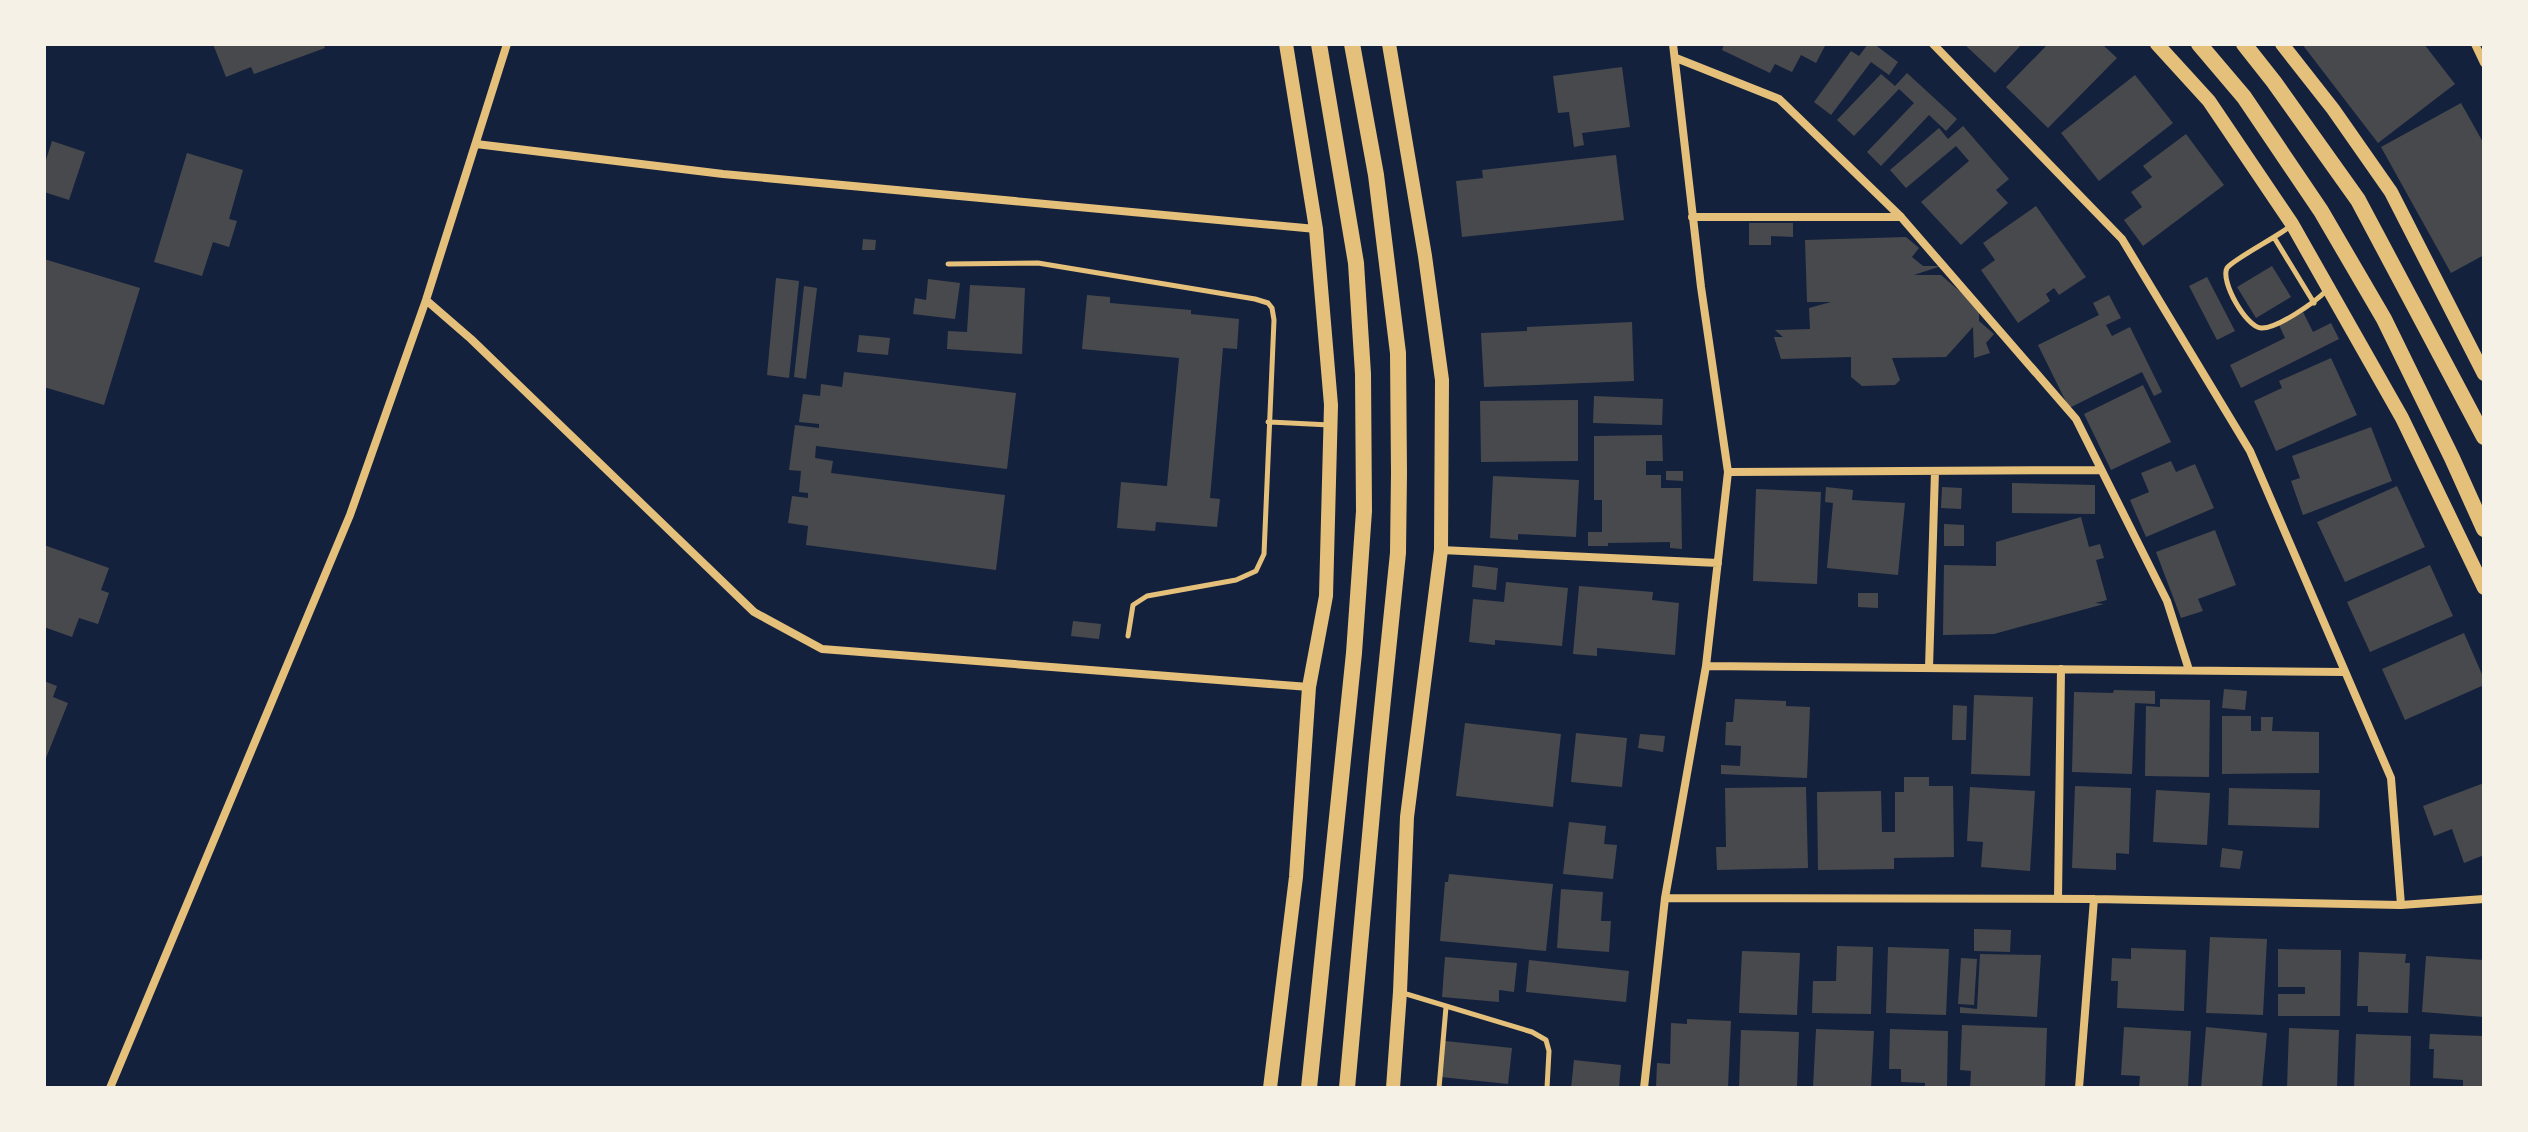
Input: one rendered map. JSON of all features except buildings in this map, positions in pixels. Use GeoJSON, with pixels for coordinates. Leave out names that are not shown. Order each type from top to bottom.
{"type":"FeatureCollection","features":[{"type":"Feature","properties":{"kind":"main road"},"geometry":{"type":"LineString","coordinates":[[1270,1088],[1296,877],[1309,687],[1326,596],[1331,425],[1316,229],[1286,44]]}},
{"type":"Feature","properties":{"kind":"main road"},"geometry":{"type":"LineString","coordinates":[[1309,1088],[1354,653],[1364,511],[1363,374],[1356,263],[1319,44]]}},
{"type":"Feature","properties":{"kind":"main road"},"geometry":{"type":"LineString","coordinates":[[1347,1088],[1398,553],[1399,473],[1398,353],[1376,175],[1352,44]]}},
{"type":"Feature","properties":{"kind":"main road"},"geometry":{"type":"LineString","coordinates":[[1389,44],[1425,256],[1442,380],[1441,550],[1407,817],[1393,1088]]}},
{"type":"Feature","properties":{"kind":"main road"},"geometry":{"type":"LineString","coordinates":[[2157,44],[2209,101],[2292,224],[2402,418],[2484,588]]}},
{"type":"Feature","properties":{"kind":"main road"},"geometry":{"type":"LineString","coordinates":[[2199,44],[2244,97],[2321,211],[2384,319],[2484,529]]}},
{"type":"Feature","properties":{"kind":"main road"},"geometry":{"type":"LineString","coordinates":[[2244,44],[2358,200],[2484,437]]}},
{"type":"Feature","properties":{"kind":"main road"},"geometry":{"type":"LineString","coordinates":[[2282,44],[2333,109],[2391,192],[2484,374]]}},
{"type":"Feature","properties":{"kind":"street"},"geometry":{"type":"LineString","coordinates":[[110,1088],[350,515],[426,300],[507,44]]}},
{"type":"Feature","properties":{"kind":"street"},"geometry":{"type":"LineString","coordinates":[[1644,1088],[1665,898],[1706,666],[1728,472],[1692,217],[1673,44]]}},
{"type":"Feature","properties":{"kind":"street"},"geometry":{"type":"LineString","coordinates":[[1933,44],[2122,239],[2250,451],[2391,778],[2401,905]]}},
{"type":"Feature","properties":{"kind":"street"},"geometry":{"type":"LineString","coordinates":[[2475,44],[2484,63]]}},
{"type":"Feature","properties":{"kind":"street"},"geometry":{"type":"LineString","coordinates":[[1676,58],[1779,99],[1901,217],[2076,419],[2167,601],[2189,670]]}},
{"type":"Feature","properties":{"kind":"street"},"geometry":{"type":"LineString","coordinates":[[476,144],[723,174],[1316,229]]}},
{"type":"Feature","properties":{"kind":"street"},"geometry":{"type":"LineString","coordinates":[[1692,217],[1901,217]]}},
{"type":"Feature","properties":{"kind":"street"},"geometry":{"type":"LineString","coordinates":[[426,300],[471,339],[754,612],[822,649],[1309,687]]}},
{"type":"Feature","properties":{"kind":"street"},"geometry":{"type":"LineString","coordinates":[[1728,472],[2101,470]]}},
{"type":"Feature","properties":{"kind":"street"},"geometry":{"type":"LineString","coordinates":[[1929,668],[1935,471]]}},
{"type":"Feature","properties":{"kind":"street"},"geometry":{"type":"LineString","coordinates":[[1441,550],[1718,563]]}},
{"type":"Feature","properties":{"kind":"street"},"geometry":{"type":"LineString","coordinates":[[1706,666],[2345,672]]}},
{"type":"Feature","properties":{"kind":"street"},"geometry":{"type":"LineString","coordinates":[[2058,899],[2061,669]]}},
{"type":"Feature","properties":{"kind":"street"},"geometry":{"type":"LineString","coordinates":[[1665,898],[2094,899],[2401,905],[2484,899]]}},
{"type":"Feature","properties":{"kind":"street"},"geometry":{"type":"LineString","coordinates":[[2079,1088],[2094,899]]}},
{"type":"Feature","properties":{"kind":"lane"},"geometry":{"type":"LineString","coordinates":[[2292,224],[2275,239],[2229,264],[2225,282],[2250,324],[2258,328],[2268,327],[2314,303],[2329,288]]}},
{"type":"Feature","properties":{"kind":"lane"},"geometry":{"type":"LineString","coordinates":[[2275,239],[2314,303]]}},
{"type":"Feature","properties":{"kind":"lane"},"geometry":{"type":"LineString","coordinates":[[948,264],[1038,263],[1255,299],[1268,303],[1272,308],[1275,331],[1268,422],[1264,554],[1256,571],[1236,580],[1147,596],[1133,605],[1128,636]]}},
{"type":"Feature","properties":{"kind":"lane"},"geometry":{"type":"LineString","coordinates":[[1268,422],[1331,425]]}},
{"type":"Feature","properties":{"kind":"lane"},"geometry":{"type":"LineString","coordinates":[[1400,992],[1532,1032],[1546,1040],[1549,1051],[1547,1088]]}},
{"type":"Feature","properties":{"kind":"lane"},"geometry":{"type":"LineString","coordinates":[[1439,1088],[1446,1007]]}}]}
